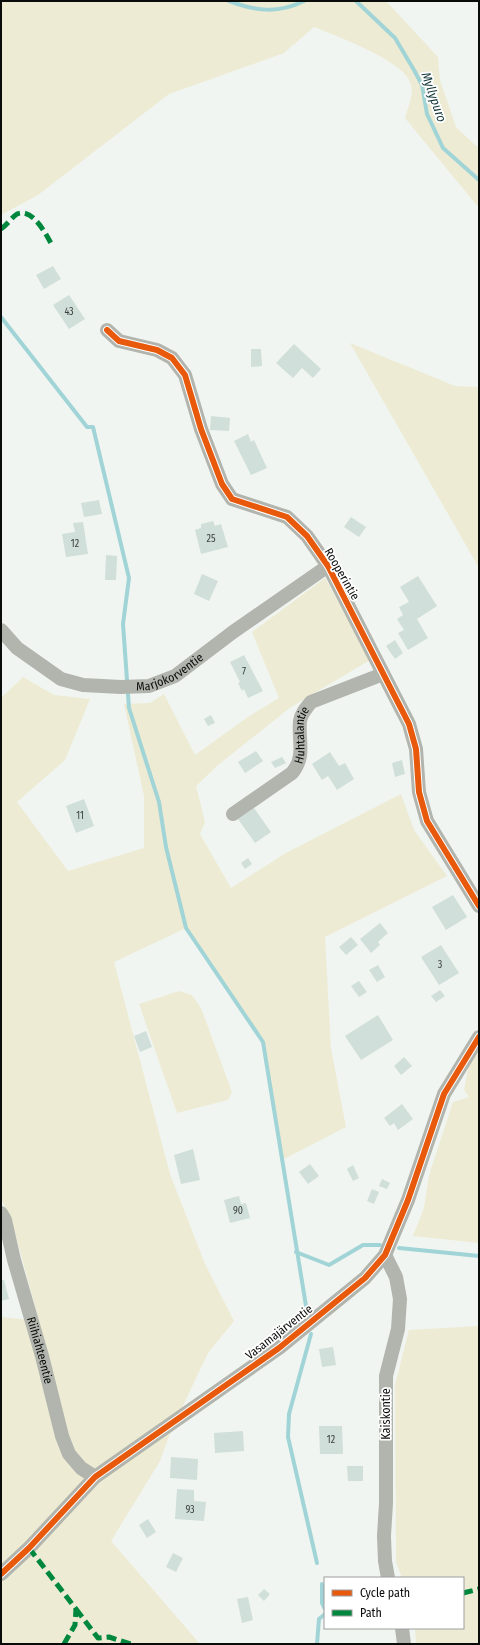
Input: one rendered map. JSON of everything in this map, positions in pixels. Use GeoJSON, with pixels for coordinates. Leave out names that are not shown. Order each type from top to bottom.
{"type":"FeatureCollection","features":[{"type":"Feature","properties":{"kind":"street","name":"Rooperintie"},"geometry":{"type":"LineString","coordinates":[[107,330],[119,341],[158,350],[172,358],[185,375],[206,443],[222,484],[232,499],[287,517],[307,536],[328,566],[410,724],[416,749],[419,792],[427,821],[479,906]]}},
{"type":"Feature","properties":{"kind":"street","name":"Marjokorventie"},"geometry":{"type":"LineString","coordinates":[[1,630],[17,648],[61,679],[82,685],[128,687],[149,686],[175,676],[233,632],[328,566]]}},
{"type":"Feature","properties":{"kind":"street","name":"Huhtalantie"},"geometry":{"type":"LineString","coordinates":[[233,814],[292,773],[298,766],[302,738],[300,721],[304,711],[311,702],[383,674]]}},
{"type":"Feature","properties":{"kind":"street","name":"Vasamajärventie"},"geometry":{"type":"LineString","coordinates":[[1,1574],[28,1548],[95,1477],[279,1348],[365,1278],[385,1255],[408,1200],[444,1094],[479,1037]]}},
{"type":"Feature","properties":{"kind":"street","name":"Riihiahteentie"},"geometry":{"type":"LineString","coordinates":[[1,1213],[42,1356],[62,1436],[69,1454],[81,1468],[95,1477]]}},
{"type":"Feature","properties":{"kind":"street","name":"Kaiskontie"},"geometry":{"type":"LineString","coordinates":[[385,1255],[396,1277],[400,1299],[398,1329],[386,1376],[386,1503],[384,1561],[388,1577]]}},
{"type":"Feature","properties":{"kind":"street"},"geometry":{"type":"LineString","coordinates":[[402,1629],[404,1644]]}},
{"type":"Feature","properties":{"kind":"shaded area"},"geometry":{"type":"Polygon","coordinates":[[[1,1],[386,1],[438,57],[440,80],[456,127],[479,147],[479,208],[405,118],[412,91],[410,82],[404,74],[395,65],[382,57],[314,27],[284,53],[169,94],[38,195],[1,215],[1,1]]]}},
{"type":"Feature","properties":{"kind":"shaded area"},"geometry":{"type":"Polygon","coordinates":[[[350,343],[455,386],[479,387],[479,568],[350,343]]]}},
{"type":"Feature","properties":{"kind":"shaded area"},"geometry":{"type":"Polygon","coordinates":[[[325,578],[370,660],[291,707],[218,765],[196,786],[205,822],[200,834],[231,888],[286,853],[401,794],[414,830],[447,876],[325,937],[331,1049],[346,1127],[282,1160],[263,1042],[186,928],[114,962],[170,1174],[205,1264],[234,1321],[208,1353],[171,1431],[160,1461],[111,1541],[200,1644],[1,1644],[1,1317],[39,1321],[11,1218],[1,1199],[1,698],[23,677],[54,695],[90,699],[65,760],[17,802],[68,871],[144,848],[144,796],[124,704],[150,703],[164,694],[195,755],[248,717],[279,698],[252,632],[325,578]]]}},
{"type":"Feature","properties":{"kind":"shaded area"},"geometry":{"type":"Polygon","coordinates":[[[179,991],[192,995],[201,1008],[232,1092],[228,1100],[177,1113],[139,1004],[179,991]]]}},
{"type":"Feature","properties":{"kind":"shaded area"},"geometry":{"type":"Polygon","coordinates":[[[479,1049],[479,1243],[413,1236],[424,1208],[429,1175],[453,1102],[469,1097],[464,1090],[469,1065],[479,1049]]]}},
{"type":"Feature","properties":{"kind":"shaded area"},"geometry":{"type":"Polygon","coordinates":[[[479,1326],[479,1644],[416,1644],[415,1629],[464,1629],[464,1577],[402,1577],[396,1562],[395,1385],[409,1330],[479,1326]]]}},
{"type":"Feature","properties":{"kind":"building"},"geometry":{"type":"Polygon","coordinates":[[[53,266],[61,279],[44,289],[36,275],[53,266]]]}},
{"type":"Feature","properties":{"kind":"building"},"geometry":{"type":"Polygon","coordinates":[[[69,295],[85,319],[69,329],[53,305],[69,295]]]}},
{"type":"Feature","properties":{"kind":"building"},"geometry":{"type":"Polygon","coordinates":[[[294,344],[321,369],[313,378],[302,368],[293,378],[276,363],[294,344]]]}},
{"type":"Feature","properties":{"kind":"building"},"geometry":{"type":"Polygon","coordinates":[[[251,349],[261,349],[262,366],[251,367],[251,349]]]}},
{"type":"Feature","properties":{"kind":"building"},"geometry":{"type":"Polygon","coordinates":[[[211,416],[230,418],[229,431],[210,430],[211,416]]]}},
{"type":"Feature","properties":{"kind":"building"},"geometry":{"type":"Polygon","coordinates":[[[248,434],[251,442],[254,440],[267,468],[251,475],[234,441],[248,434]]]}},
{"type":"Feature","properties":{"kind":"building"},"geometry":{"type":"Polygon","coordinates":[[[99,500],[102,514],[84,517],[81,503],[99,500]]]}},
{"type":"Feature","properties":{"kind":"building"},"geometry":{"type":"Polygon","coordinates":[[[351,517],[366,527],[359,537],[344,527],[351,517]]]}},
{"type":"Feature","properties":{"kind":"building"},"geometry":{"type":"Polygon","coordinates":[[[213,521],[215,526],[221,524],[228,547],[201,554],[195,530],[201,528],[201,524],[213,521]]]}},
{"type":"Feature","properties":{"kind":"building"},"geometry":{"type":"Polygon","coordinates":[[[83,522],[88,554],[66,557],[62,534],[75,532],[73,523],[83,522]]]}},
{"type":"Feature","properties":{"kind":"building"},"geometry":{"type":"Polygon","coordinates":[[[106,555],[117,556],[116,580],[105,580],[106,555]]]}},
{"type":"Feature","properties":{"kind":"building"},"geometry":{"type":"Polygon","coordinates":[[[202,574],[218,581],[209,601],[194,594],[202,574]]]}},
{"type":"Feature","properties":{"kind":"building"},"geometry":{"type":"Polygon","coordinates":[[[418,576],[437,606],[417,619],[428,638],[408,650],[398,633],[404,630],[397,619],[403,615],[399,607],[409,602],[400,587],[418,576]]]}},
{"type":"Feature","properties":{"kind":"building"},"geometry":{"type":"Polygon","coordinates":[[[395,640],[403,653],[395,659],[386,646],[395,640]]]}},
{"type":"Feature","properties":{"kind":"building"},"geometry":{"type":"Polygon","coordinates":[[[244,655],[263,691],[248,698],[244,689],[242,691],[238,683],[240,682],[230,662],[244,655]]]}},
{"type":"Feature","properties":{"kind":"building"},"geometry":{"type":"Polygon","coordinates":[[[211,715],[215,723],[208,726],[204,719],[211,715]]]}},
{"type":"Feature","properties":{"kind":"building"},"geometry":{"type":"Polygon","coordinates":[[[256,751],[263,761],[245,773],[238,762],[256,751]]]}},
{"type":"Feature","properties":{"kind":"building"},"geometry":{"type":"Polygon","coordinates":[[[330,752],[339,766],[345,763],[354,779],[337,790],[328,776],[322,780],[312,764],[330,752]]]}},
{"type":"Feature","properties":{"kind":"building"},"geometry":{"type":"Polygon","coordinates":[[[282,757],[286,763],[275,768],[271,762],[282,757]]]}},
{"type":"Feature","properties":{"kind":"building"},"geometry":{"type":"Polygon","coordinates":[[[402,760],[405,774],[395,777],[392,763],[402,760]]]}},
{"type":"Feature","properties":{"kind":"building"},"geometry":{"type":"Polygon","coordinates":[[[84,799],[94,826],[76,833],[66,806],[84,799]]]}},
{"type":"Feature","properties":{"kind":"building"},"geometry":{"type":"Polygon","coordinates":[[[254,808],[271,832],[255,843],[238,819],[254,808]]]}},
{"type":"Feature","properties":{"kind":"building"},"geometry":{"type":"Polygon","coordinates":[[[248,858],[252,864],[245,869],[241,863],[248,858]]]}},
{"type":"Feature","properties":{"kind":"building"},"geometry":{"type":"Polygon","coordinates":[[[453,895],[467,917],[446,930],[432,907],[453,895]]]}},
{"type":"Feature","properties":{"kind":"building"},"geometry":{"type":"Polygon","coordinates":[[[380,923],[388,933],[378,942],[380,945],[371,953],[360,939],[380,923]]]}},
{"type":"Feature","properties":{"kind":"building"},"geometry":{"type":"Polygon","coordinates":[[[351,937],[358,945],[346,955],[339,947],[351,937]]]}},
{"type":"Feature","properties":{"kind":"building"},"geometry":{"type":"Polygon","coordinates":[[[441,945],[459,973],[439,985],[421,957],[441,945]]]}},
{"type":"Feature","properties":{"kind":"building"},"geometry":{"type":"Polygon","coordinates":[[[378,965],[385,977],[377,982],[369,970],[378,965]]]}},
{"type":"Feature","properties":{"kind":"building"},"geometry":{"type":"Polygon","coordinates":[[[359,981],[367,992],[359,997],[351,986],[359,981]]]}},
{"type":"Feature","properties":{"kind":"building"},"geometry":{"type":"Polygon","coordinates":[[[440,990],[445,996],[436,1002],[431,996],[440,990]]]}},
{"type":"Feature","properties":{"kind":"building"},"geometry":{"type":"Polygon","coordinates":[[[378,1015],[393,1040],[361,1060],[345,1036],[378,1015]]]}},
{"type":"Feature","properties":{"kind":"building"},"geometry":{"type":"Polygon","coordinates":[[[146,1031],[152,1047],[140,1052],[134,1036],[146,1031]]]}},
{"type":"Feature","properties":{"kind":"building"},"geometry":{"type":"Polygon","coordinates":[[[404,1057],[412,1066],[401,1075],[394,1066],[404,1057]]]}},
{"type":"Feature","properties":{"kind":"building"},"geometry":{"type":"Polygon","coordinates":[[[402,1104],[413,1119],[398,1130],[394,1123],[390,1126],[384,1118],[402,1104]]]}},
{"type":"Feature","properties":{"kind":"building"},"geometry":{"type":"Polygon","coordinates":[[[193,1149],[200,1180],[181,1184],[174,1155],[193,1149]]]}},
{"type":"Feature","properties":{"kind":"building"},"geometry":{"type":"Polygon","coordinates":[[[310,1164],[319,1176],[308,1184],[299,1172],[310,1164]]]}},
{"type":"Feature","properties":{"kind":"building"},"geometry":{"type":"Polygon","coordinates":[[[353,1165],[359,1178],[353,1181],[347,1169],[353,1165]]]}},
{"type":"Feature","properties":{"kind":"building"},"geometry":{"type":"Polygon","coordinates":[[[382,1179],[390,1183],[387,1189],[379,1186],[382,1179]]]}},
{"type":"Feature","properties":{"kind":"building"},"geometry":{"type":"Polygon","coordinates":[[[372,1189],[379,1192],[374,1204],[367,1201],[372,1189]]]}},
{"type":"Feature","properties":{"kind":"building"},"geometry":{"type":"Polygon","coordinates":[[[239,1196],[241,1204],[246,1203],[250,1218],[230,1223],[224,1200],[239,1196]]]}},
{"type":"Feature","properties":{"kind":"building"},"geometry":{"type":"Polygon","coordinates":[[[1,1280],[4,1280],[9,1299],[1,1301],[1,1280]]]}},
{"type":"Feature","properties":{"kind":"building"},"geometry":{"type":"Polygon","coordinates":[[[333,1347],[336,1365],[322,1367],[319,1349],[333,1347]]]}},
{"type":"Feature","properties":{"kind":"building"},"geometry":{"type":"Polygon","coordinates":[[[319,1426],[342,1426],[343,1454],[320,1454],[319,1426]]]}},
{"type":"Feature","properties":{"kind":"building"},"geometry":{"type":"Polygon","coordinates":[[[243,1431],[244,1451],[215,1453],[214,1433],[243,1431]]]}},
{"type":"Feature","properties":{"kind":"building"},"geometry":{"type":"Polygon","coordinates":[[[171,1457],[198,1459],[197,1480],[170,1478],[171,1457]]]}},
{"type":"Feature","properties":{"kind":"building"},"geometry":{"type":"Polygon","coordinates":[[[347,1466],[363,1466],[363,1481],[348,1481],[347,1466]]]}},
{"type":"Feature","properties":{"kind":"building"},"geometry":{"type":"Polygon","coordinates":[[[177,1489],[194,1490],[194,1501],[206,1502],[204,1521],[175,1519],[177,1489]]]}},
{"type":"Feature","properties":{"kind":"building"},"geometry":{"type":"Polygon","coordinates":[[[148,1519],[156,1532],[147,1538],[139,1525],[148,1519]]]}},
{"type":"Feature","properties":{"kind":"building"},"geometry":{"type":"Polygon","coordinates":[[[173,1553],[183,1558],[176,1572],[166,1567],[173,1553]]]}},
{"type":"Feature","properties":{"kind":"building"},"geometry":{"type":"Polygon","coordinates":[[[264,1589],[270,1594],[264,1601],[258,1595],[264,1589]]]}},
{"type":"Feature","properties":{"kind":"building"},"geometry":{"type":"Polygon","coordinates":[[[248,1597],[253,1620],[242,1623],[237,1599],[248,1597]]]}},
{"type":"Feature","properties":{"kind":"waterway","name":"Myllypuro"},"geometry":{"type":"LineString","coordinates":[[229,1],[248,7],[267,10],[285,8],[304,1]]}},
{"type":"Feature","properties":{"kind":"waterway","name":"Myllypuro"},"geometry":{"type":"LineString","coordinates":[[356,1],[395,38],[414,70],[422,85],[427,114],[443,148],[479,180]]}},
{"type":"Feature","properties":{"kind":"waterway"},"geometry":{"type":"LineString","coordinates":[[1,317],[87,427],[93,427],[129,578],[123,624],[129,708],[159,802],[166,847],[186,928],[263,1042],[306,1306]]}},
{"type":"Feature","properties":{"kind":"waterway"},"geometry":{"type":"LineString","coordinates":[[296,1252],[329,1265],[363,1245],[380,1245]]}},
{"type":"Feature","properties":{"kind":"waterway"},"geometry":{"type":"LineString","coordinates":[[399,1248],[479,1256]]}},
{"type":"Feature","properties":{"kind":"waterway"},"geometry":{"type":"LineString","coordinates":[[311,1334],[289,1414],[288,1437],[317,1563]]}},
{"type":"Feature","properties":{"kind":"waterway"},"geometry":{"type":"LineString","coordinates":[[322,1584],[322,1603],[324,1607]]}},
{"type":"Feature","properties":{"kind":"waterway"},"geometry":{"type":"LineString","coordinates":[[317,1644],[319,1619],[324,1615]]}},
{"type":"Feature","properties":{"kind":"marked path"},"geometry":{"type":"LineString","coordinates":[[1,229],[17,214],[23,213],[29,215],[39,224],[53,247]]}},
{"type":"Feature","properties":{"kind":"marked path"},"geometry":{"type":"LineString","coordinates":[[29,1548],[76,1609],[75,1625],[64,1644]]}},
{"type":"Feature","properties":{"kind":"marked path"},"geometry":{"type":"LineString","coordinates":[[464,1593],[479,1589]]}},
{"type":"Feature","properties":{"kind":"marked path"},"geometry":{"type":"LineString","coordinates":[[76,1609],[98,1638],[109,1637],[131,1644]]}},
{"type":"Feature","properties":{"kind":"cycle path"},"geometry":{"type":"LineString","coordinates":[[107,330],[119,341],[157,350],[172,358],[185,375],[201,429],[222,484],[232,499],[287,517],[307,536],[328,566],[409,724],[416,749],[419,792],[427,821],[479,906]]}},
{"type":"Feature","properties":{"kind":"cycle path"},"geometry":{"type":"LineString","coordinates":[[1,1574],[29,1548],[95,1477],[279,1348],[365,1278],[385,1255],[408,1200],[444,1094],[479,1037]]}}]}
